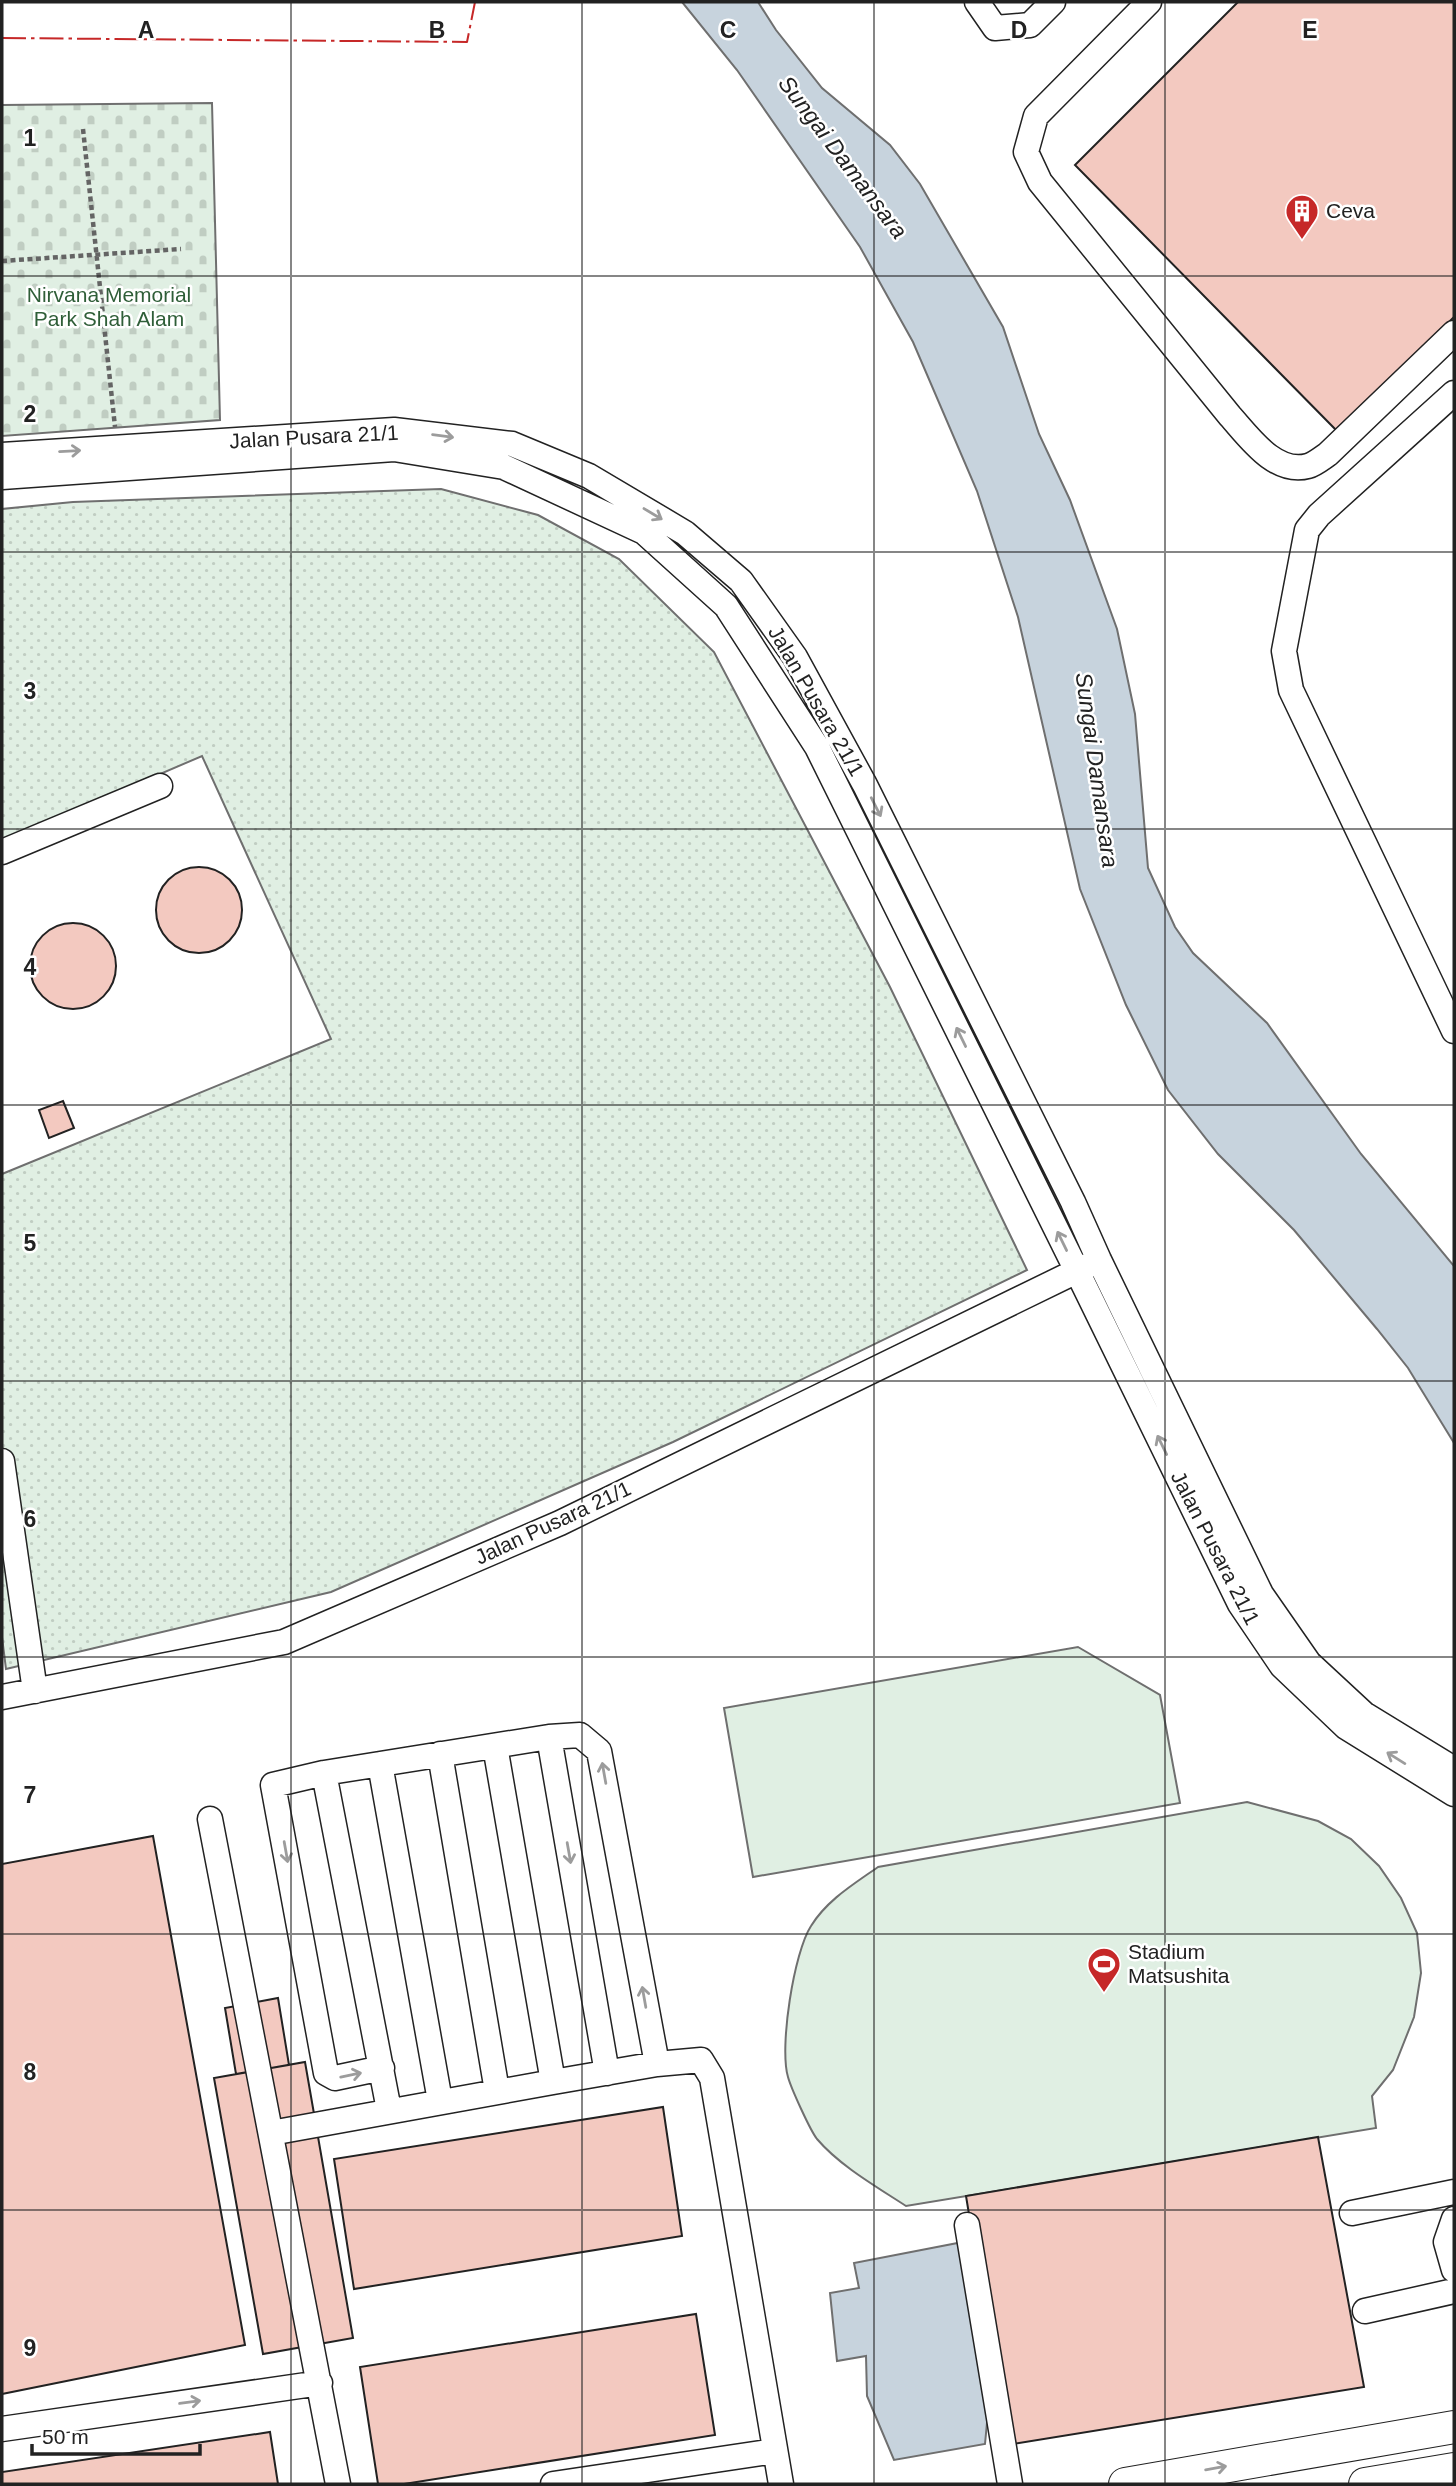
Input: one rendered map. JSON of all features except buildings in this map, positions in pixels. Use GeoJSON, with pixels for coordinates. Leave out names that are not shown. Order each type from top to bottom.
{"type":"FeatureCollection","features":[{"type":"Feature","properties":{"kind":"main road"},"geometry":{"type":"LineString","coordinates":[[1125,2484],[1454,2427]]}},
{"type":"Feature","properties":{"kind":"main road"},"geometry":{"type":"LineString","coordinates":[[1365,2484],[1454,2469]]}},
{"type":"Feature","properties":{"kind":"street"},"geometry":{"type":"LineString","coordinates":[[977,2],[995,28],[1030,25],[1054,2]]}},
{"type":"Feature","properties":{"kind":"street"},"geometry":{"type":"LineString","coordinates":[[1149,2],[1036,116],[1026,152],[1040,181],[1230,416],[1274,460],[1292,468],[1310,466],[1328,454],[1454,333]]}},
{"type":"Feature","properties":{"kind":"street"},"geometry":{"type":"LineString","coordinates":[[1454,393],[1319,515],[1307,530],[1284,652],[1292,690],[1454,1031]]}},
{"type":"Feature","properties":{"kind":"street","name":"Jalan Pusara 21/1"},"geometry":{"type":"LineString","coordinates":[[2,455],[394,430],[512,444],[589,476],[685,533],[741,581],[795,656],[865,785],[1073,1202],[1088,1266],[1240,1604],[1282,1666],[1346,1727],[1454,1794]]}},
{"type":"Feature","properties":{"kind":"street","name":"Jalan Pusara 21/1"},"geometry":{"type":"LineString","coordinates":[[2,477],[394,449],[504,467],[644,532],[726,606],[817,747],[1261,1594],[1309,1663],[1364,1714],[1454,1769]]}},
{"type":"Feature","properties":{"kind":"street"},"geometry":{"type":"LineString","coordinates":[[2,852],[160,786]]}},
{"type":"Feature","properties":{"kind":"street","name":"Jalan Pusara 21/1"},"geometry":{"type":"LineString","coordinates":[[2,1697],[284,1642],[560,1522],[1088,1266]]}},
{"type":"Feature","properties":{"kind":"street"},"geometry":{"type":"LineString","coordinates":[[2,1461],[35,1691]]}},
{"type":"Feature","properties":{"kind":"street"},"geometry":{"type":"LineString","coordinates":[[382,2068],[335,2078],[326,2073],[274,1784],[440,1754],[549,1737],[580,1735],[600,1751],[657,2064]]}},
{"type":"Feature","properties":{"kind":"street"},"geometry":{"type":"LineString","coordinates":[[549,1737],[607,2073]]}},
{"type":"Feature","properties":{"kind":"street"},"geometry":{"type":"LineString","coordinates":[[495,1746],[553,2082]]}},
{"type":"Feature","properties":{"kind":"street"},"geometry":{"type":"LineString","coordinates":[[440,1754],[497,2091]]}},
{"type":"Feature","properties":{"kind":"street"},"geometry":{"type":"LineString","coordinates":[[380,1764],[440,2101]]}},
{"type":"Feature","properties":{"kind":"street"},"geometry":{"type":"LineString","coordinates":[[324,1773],[390,2110]]}},
{"type":"Feature","properties":{"kind":"street"},"geometry":{"type":"LineString","coordinates":[[210,1819],[338,2484]]}},
{"type":"Feature","properties":{"kind":"street"},"geometry":{"type":"LineString","coordinates":[[271,2133],[497,2091],[657,2064],[701,2060],[712,2078],[781,2484]]}},
{"type":"Feature","properties":{"kind":"street"},"geometry":{"type":"LineString","coordinates":[[1352,2213],[1454,2192]]}},
{"type":"Feature","properties":{"kind":"street"},"geometry":{"type":"LineString","coordinates":[[1454,2219],[1446,2242],[1454,2270]]}},
{"type":"Feature","properties":{"kind":"street"},"geometry":{"type":"LineString","coordinates":[[967,2225],[1010,2484]]}},
{"type":"Feature","properties":{"kind":"street"},"geometry":{"type":"LineString","coordinates":[[1364,2311],[1454,2291]]}},
{"type":"Feature","properties":{"kind":"street"},"geometry":{"type":"LineString","coordinates":[[2,2430],[320,2383]]}},
{"type":"Feature","properties":{"kind":"street"},"geometry":{"type":"LineString","coordinates":[[553,2484],[775,2451]]}},
{"type":"Feature","properties":{"kind":"path"},"geometry":{"type":"LineString","coordinates":[[83,130],[118,449]]}},
{"type":"Feature","properties":{"kind":"path"},"geometry":{"type":"LineString","coordinates":[[2,261],[181,249]]}},
{"type":"Feature","properties":{"kind":"green space","name":"Nirvana Memorial Park Shah Alam"},"geometry":{"type":"Polygon","coordinates":[[[212,103],[220,420],[2,436],[2,105],[212,103]]]}},
{"type":"Feature","properties":{"kind":"green space"},"geometry":{"type":"Polygon","coordinates":[[[441,489],[538,515],[619,559],[714,652],[890,987],[1027,1270],[673,1442],[331,1592],[6,1669],[2,1637],[2,1174],[331,1039],[202,756],[2,842],[2,509],[73,502],[441,489]]]}},
{"type":"Feature","properties":{"kind":"green space"},"geometry":{"type":"Polygon","coordinates":[[[1078,1647],[1160,1695],[1180,1803],[753,1877],[724,1708],[1078,1647]]]}},
{"type":"Feature","properties":{"kind":"green space","name":"Stadium Matsushita"},"geometry":{"type":"Polygon","coordinates":[[[1247,1802],[1318,1821],[1351,1839],[1379,1866],[1401,1898],[1417,1933],[1421,1973],[1414,2017],[1393,2070],[1372,2096],[1376,2128],[906,2206],[848,2167],[817,2139],[788,2077],[785,2044],[787,2023],[794,1977],[805,1939],[817,1917],[842,1893],[878,1867],[1247,1802]]]}},
{"type":"Feature","properties":{"kind":"water","name":"Sungai Damansara"},"geometry":{"type":"Polygon","coordinates":[[[682,2],[758,2],[776,30],[822,88],[890,145],[920,184],[1003,327],[1039,434],[1070,500],[1117,629],[1135,714],[1148,868],[1175,927],[1193,953],[1267,1023],[1361,1154],[1454,1266],[1454,1443],[1408,1368],[1377,1329],[1294,1230],[1218,1154],[1168,1090],[1126,1005],[1080,889],[1018,617],[977,491],[913,342],[860,247],[737,70],[682,2]]]}},
{"type":"Feature","properties":{"kind":"water"},"geometry":{"type":"Polygon","coordinates":[[[968,2241],[990,2391],[985,2444],[894,2460],[867,2396],[866,2356],[837,2361],[830,2293],[859,2288],[854,2263],[968,2241]]]}},
{"type":"Feature","properties":{"kind":"power"},"geometry":{"type":"LineString","coordinates":[[2,38],[467,42],[475,2]]}},
{"type":"Feature","properties":{"kind":"place","name":"Ceva"},"geometry":{"type":"Point","coordinates":[1302,241]}},
{"type":"Feature","properties":{"kind":"place","name":"Stadium Matsushita"},"geometry":{"type":"Point","coordinates":[1104,1994]}}]}
